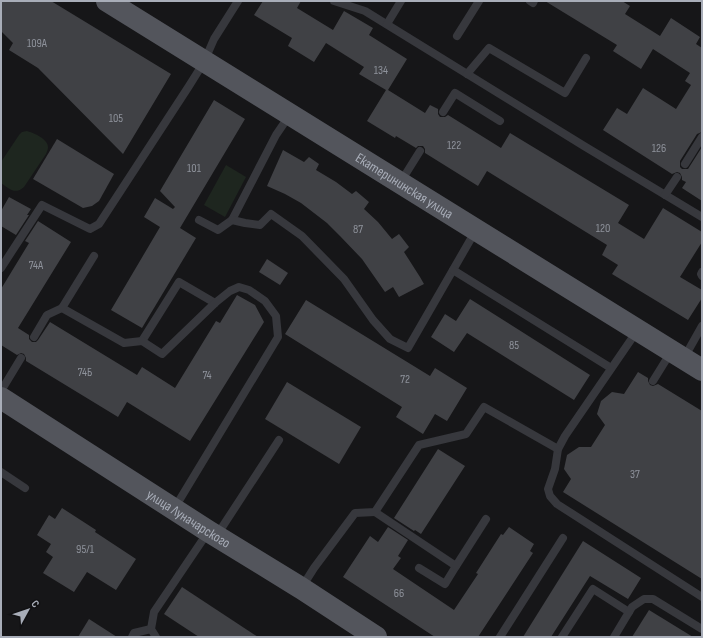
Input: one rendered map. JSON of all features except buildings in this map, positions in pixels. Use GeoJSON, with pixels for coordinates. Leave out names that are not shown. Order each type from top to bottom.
{"type":"FeatureCollection","features":[{"type":"Feature","properties":{"kind":"main road","name":"Екатерининская улица"},"geometry":{"type":"LineString","coordinates":[[107,1],[702,370]]}},
{"type":"Feature","properties":{"kind":"main road","name":"улица Луначарского"},"geometry":{"type":"LineString","coordinates":[[1,398],[376,637]]}},
{"type":"Feature","properties":{"kind":"lane"},"geometry":{"type":"LineString","coordinates":[[1,268],[42,205],[90,229],[100,224],[190,86],[204,62],[214,39],[238,1]]}},
{"type":"Feature","properties":{"kind":"lane"},"geometry":{"type":"LineString","coordinates":[[334,1],[365,11],[702,217]]}},
{"type":"Feature","properties":{"kind":"lane"},"geometry":{"type":"LineString","coordinates":[[387,24],[401,1]]}},
{"type":"Feature","properties":{"kind":"lane"},"geometry":{"type":"LineString","coordinates":[[457,36],[479,1]]}},
{"type":"Feature","properties":{"kind":"lane"},"geometry":{"type":"LineString","coordinates":[[530,1],[533,3],[534,1]]}},
{"type":"Feature","properties":{"kind":"lane"},"geometry":{"type":"LineString","coordinates":[[467,74],[489,48],[565,93],[586,58]]}},
{"type":"Feature","properties":{"kind":"lane"},"geometry":{"type":"LineString","coordinates":[[443,112],[455,93],[500,121]]}},
{"type":"Feature","properties":{"kind":"lane"},"geometry":{"type":"LineString","coordinates":[[199,220],[218,230],[232,220],[276,135],[290,115]]}},
{"type":"Feature","properties":{"kind":"lane"},"geometry":{"type":"LineString","coordinates":[[685,164],[702,137]]}},
{"type":"Feature","properties":{"kind":"lane"},"geometry":{"type":"LineString","coordinates":[[400,183],[420,150]]}},
{"type":"Feature","properties":{"kind":"lane"},"geometry":{"type":"LineString","coordinates":[[664,195],[676,177]]}},
{"type":"Feature","properties":{"kind":"lane"},"geometry":{"type":"LineString","coordinates":[[232,220],[260,225],[271,214],[302,236],[344,279],[373,320],[390,339],[408,348],[476,230]]}},
{"type":"Feature","properties":{"kind":"lane"},"geometry":{"type":"LineString","coordinates":[[34,337],[47,315],[62,308],[94,256]]}},
{"type":"Feature","properties":{"kind":"lane"},"geometry":{"type":"LineString","coordinates":[[453,270],[611,368]]}},
{"type":"Feature","properties":{"kind":"lane"},"geometry":{"type":"LineString","coordinates":[[702,272],[702,276]]}},
{"type":"Feature","properties":{"kind":"lane"},"geometry":{"type":"LineString","coordinates":[[142,342],[179,282],[215,303]]}},
{"type":"Feature","properties":{"kind":"lane"},"geometry":{"type":"LineString","coordinates":[[62,308],[124,343],[142,342],[162,354],[215,303],[234,289],[239,288],[249,290],[265,301],[276,316],[278,337],[174,509]]}},
{"type":"Feature","properties":{"kind":"lane"},"geometry":{"type":"LineString","coordinates":[[653,381],[702,326]]}},
{"type":"Feature","properties":{"kind":"lane"},"geometry":{"type":"LineString","coordinates":[[637,331],[565,436],[558,449],[555,469],[548,489],[550,496],[557,504],[702,597]]}},
{"type":"Feature","properties":{"kind":"lane"},"geometry":{"type":"LineString","coordinates":[[1,390],[21,358]]}},
{"type":"Feature","properties":{"kind":"lane"},"geometry":{"type":"LineString","coordinates":[[375,512],[419,445],[466,434],[484,407],[558,449]]}},
{"type":"Feature","properties":{"kind":"lane"},"geometry":{"type":"LineString","coordinates":[[156,637],[151,629],[154,612],[213,533],[279,440]]}},
{"type":"Feature","properties":{"kind":"lane"},"geometry":{"type":"LineString","coordinates":[[1,472],[25,488]]}},
{"type":"Feature","properties":{"kind":"lane"},"geometry":{"type":"LineString","coordinates":[[301,588],[355,513],[375,512],[456,566]]}},
{"type":"Feature","properties":{"kind":"lane"},"geometry":{"type":"LineString","coordinates":[[419,568],[445,584],[486,519]]}},
{"type":"Feature","properties":{"kind":"lane"},"geometry":{"type":"LineString","coordinates":[[500,637],[563,538]]}},
{"type":"Feature","properties":{"kind":"lane"},"geometry":{"type":"LineString","coordinates":[[562,637],[593,589],[629,612]]}},
{"type":"Feature","properties":{"kind":"lane"},"geometry":{"type":"LineString","coordinates":[[614,637],[632,607],[644,599],[653,599],[702,629]]}},
{"type":"Feature","properties":{"kind":"lane"},"geometry":{"type":"LineString","coordinates":[[132,637],[134,633],[151,629]]}},
{"type":"Feature","properties":{"kind":"shaded area"},"geometry":{"type":"Polygon","coordinates":[[[27,131],[46,141],[48,150],[24,187],[18,191],[15,191],[1,183],[1,162],[19,135],[22,132],[27,131]]]}},
{"type":"Feature","properties":{"kind":"shaded area"},"geometry":{"type":"Polygon","coordinates":[[[226,165],[246,177],[225,217],[204,205],[226,165]]]}}]}
